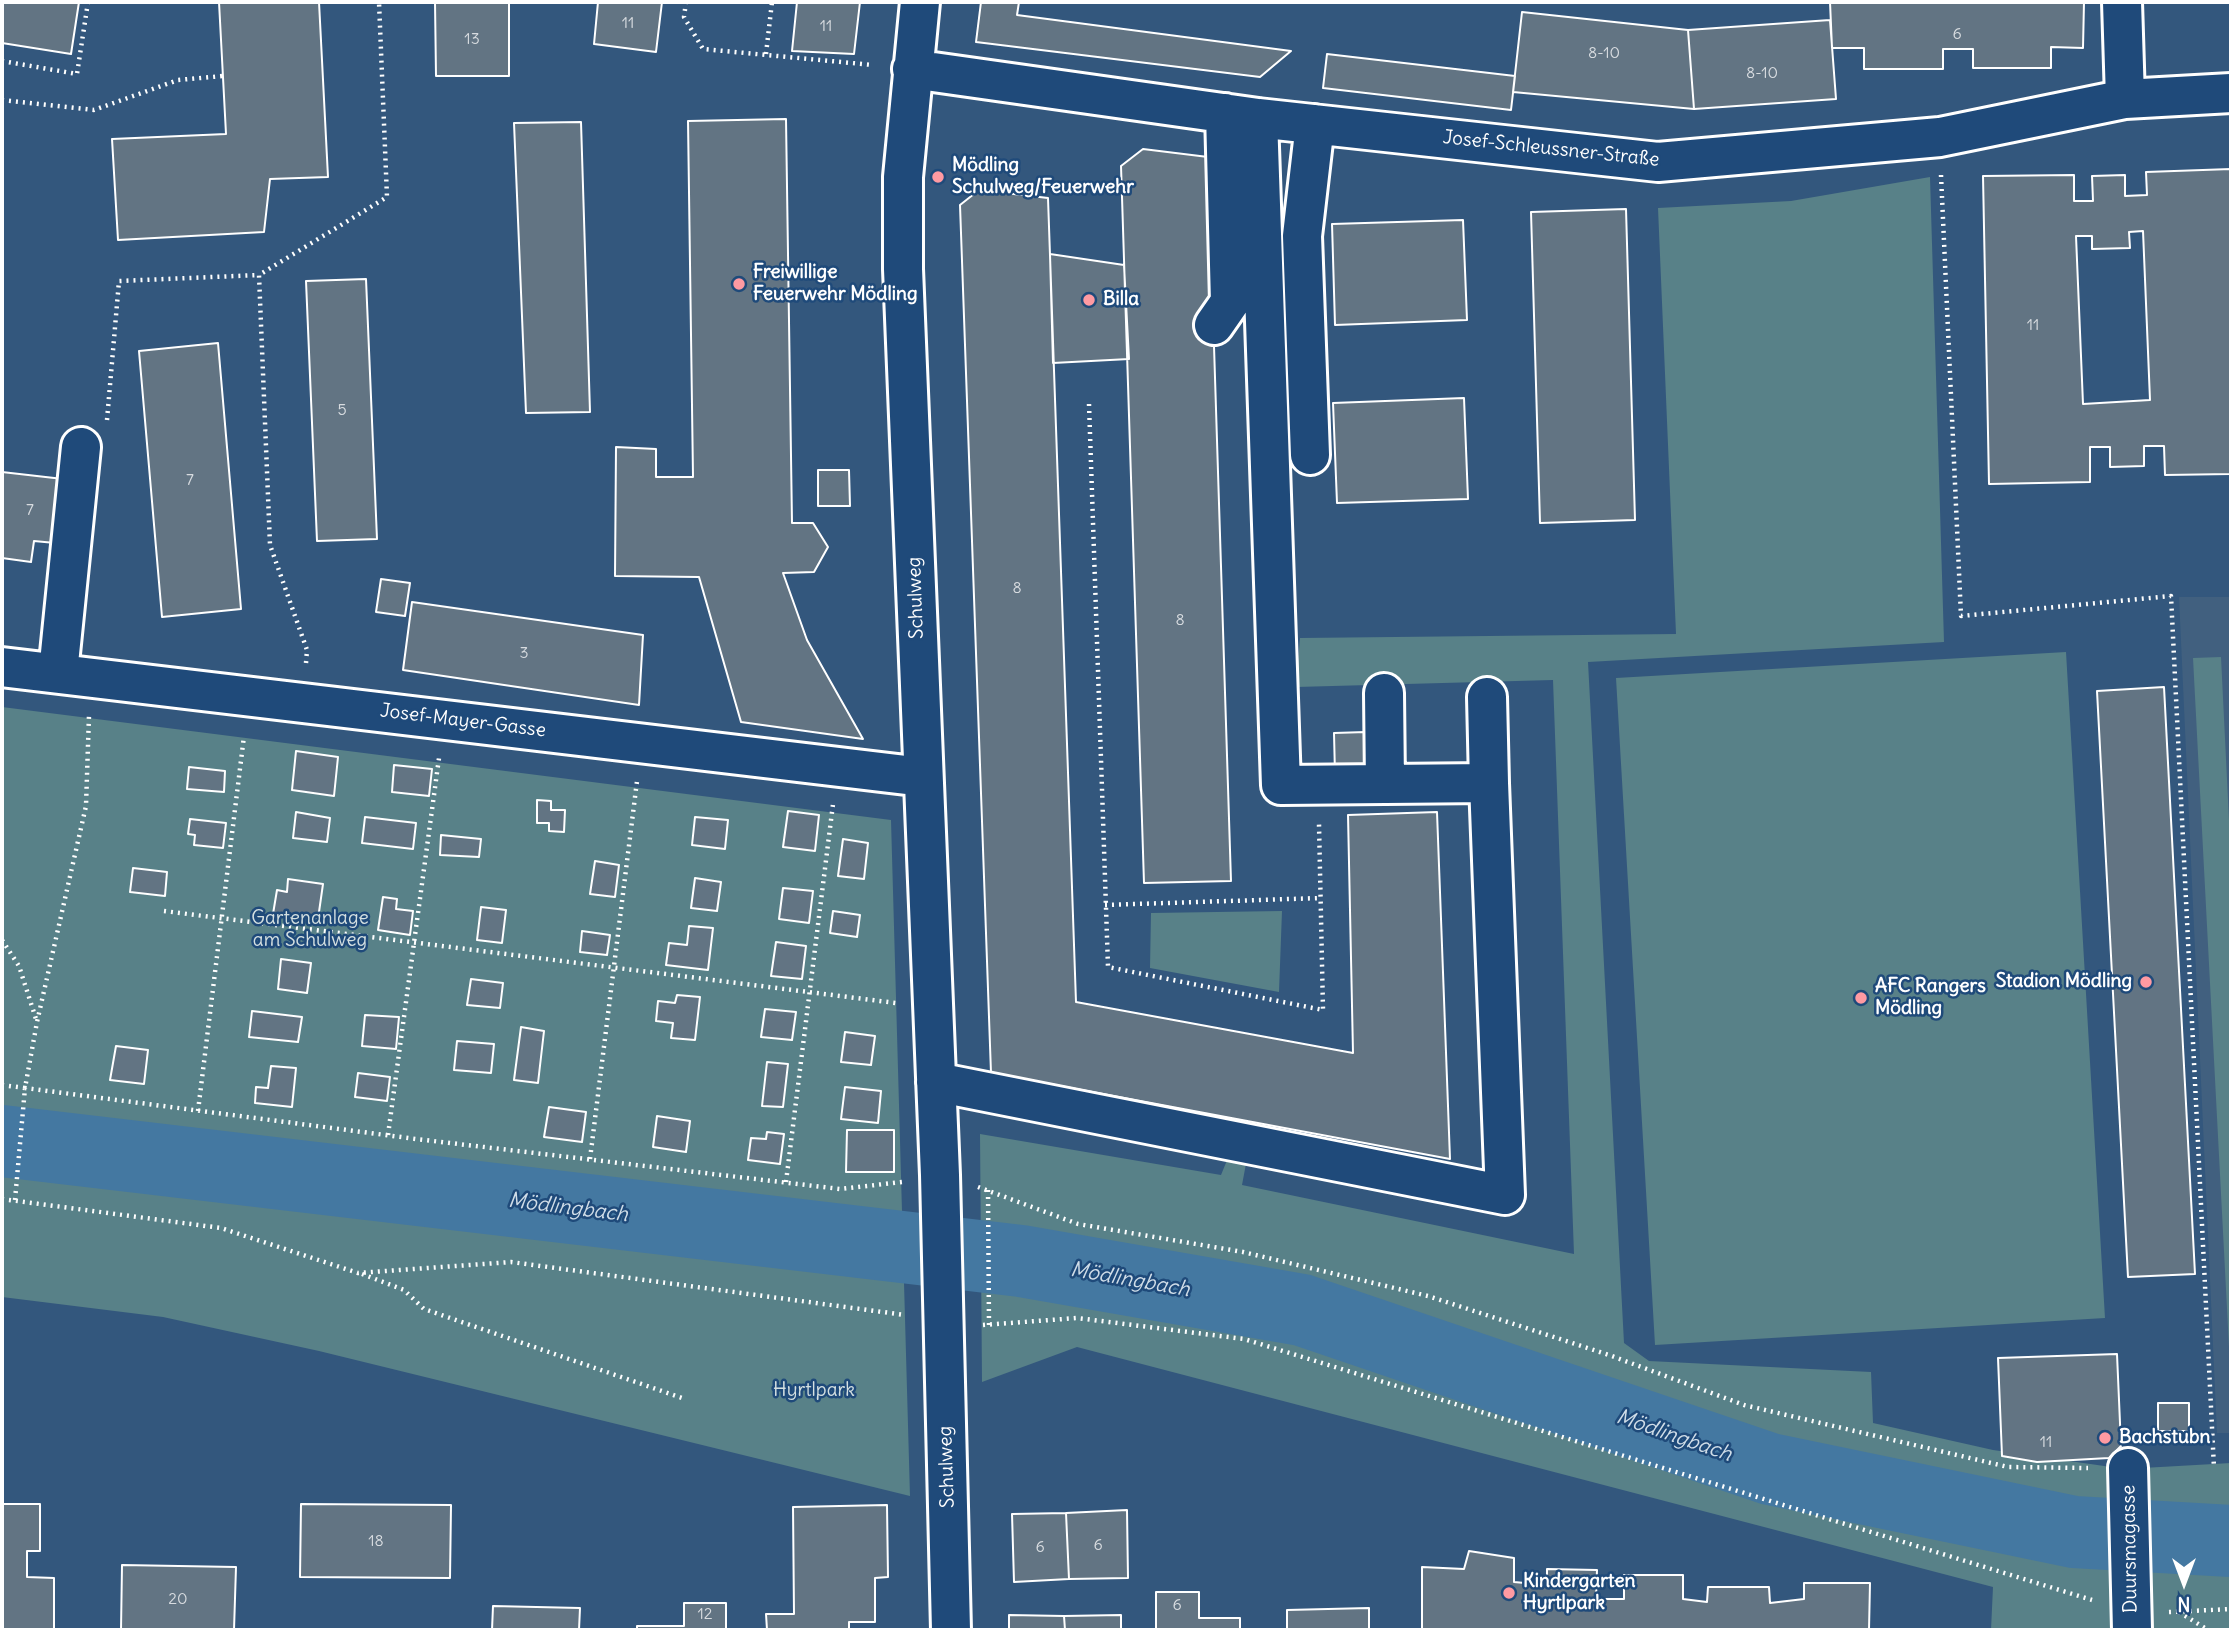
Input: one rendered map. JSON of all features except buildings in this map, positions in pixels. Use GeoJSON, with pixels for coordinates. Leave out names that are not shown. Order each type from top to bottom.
{"type":"FeatureCollection","features":[{"type":"Feature","properties":{"kind":"street","name":"Schulweg"},"geometry":{"type":"LineString","coordinates":[[920,2],[903,177],[903,269],[940,1185],[951,1630]]}},
{"type":"Feature","properties":{"kind":"street"},"geometry":{"type":"LineString","coordinates":[[2122,2],[2125,99]]}},
{"type":"Feature","properties":{"kind":"street","name":"Josef-Schleussner-Straße"},"geometry":{"type":"LineString","coordinates":[[912,69],[1241,116],[1658,162],[1940,137],[2125,99],[2231,93]]}},
{"type":"Feature","properties":{"kind":"street"},"geometry":{"type":"LineString","coordinates":[[1214,325],[1230,302],[1241,116]]}},
{"type":"Feature","properties":{"kind":"street"},"geometry":{"type":"LineString","coordinates":[[1241,116],[1281,785],[1489,783]]}},
{"type":"Feature","properties":{"kind":"street"},"geometry":{"type":"LineString","coordinates":[[1310,454],[1302,236],[1315,124]]}},
{"type":"Feature","properties":{"kind":"street"},"geometry":{"type":"LineString","coordinates":[[58,673],[93,439]]}},
{"type":"Feature","properties":{"kind":"street","name":"Josef-Mayer-Gasse"},"geometry":{"type":"LineString","coordinates":[[2,667],[923,777]]}},
{"type":"Feature","properties":{"kind":"street"},"geometry":{"type":"LineString","coordinates":[[1384,693],[1385,784]]}},
{"type":"Feature","properties":{"kind":"street"},"geometry":{"type":"LineString","coordinates":[[936,1082],[1505,1195],[1487,696]]}},
{"type":"Feature","properties":{"kind":"street","name":"Duursmagasse"},"geometry":{"type":"LineString","coordinates":[[2128,1484],[2131,1610]]}},
{"type":"Feature","properties":{"kind":"path"},"geometry":{"type":"LineString","coordinates":[[2,61],[78,74],[88,2]]}},
{"type":"Feature","properties":{"kind":"path"},"geometry":{"type":"LineString","coordinates":[[93,439],[119,281],[259,275],[387,197],[379,2]]}},
{"type":"Feature","properties":{"kind":"path"},"geometry":{"type":"LineString","coordinates":[[686,2],[684,17],[703,49],[912,69]]}},
{"type":"Feature","properties":{"kind":"path"},"geometry":{"type":"LineString","coordinates":[[766,54],[772,2]]}},
{"type":"Feature","properties":{"kind":"path"},"geometry":{"type":"LineString","coordinates":[[2,100],[94,110],[178,80],[223,76]]}},
{"type":"Feature","properties":{"kind":"path"},"geometry":{"type":"LineString","coordinates":[[1940,137],[1961,616],[2171,596],[2214,1468]]}},
{"type":"Feature","properties":{"kind":"path"},"geometry":{"type":"LineString","coordinates":[[259,275],[270,545],[307,650],[302,702]]}},
{"type":"Feature","properties":{"kind":"path"},"geometry":{"type":"LineString","coordinates":[[1089,404],[1108,967],[1323,1010],[1318,785]]}},
{"type":"Feature","properties":{"kind":"path"},"geometry":{"type":"LineString","coordinates":[[15,1200],[23,1099],[37,1022],[86,806],[89,714]]}},
{"type":"Feature","properties":{"kind":"path"},"geometry":{"type":"LineString","coordinates":[[198,1111],[244,733]]}},
{"type":"Feature","properties":{"kind":"path"},"geometry":{"type":"LineString","coordinates":[[388,1135],[416,943],[439,755]]}},
{"type":"Feature","properties":{"kind":"path"},"geometry":{"type":"LineString","coordinates":[[590,1159],[637,778]]}},
{"type":"Feature","properties":{"kind":"path"},"geometry":{"type":"LineString","coordinates":[[786,1182],[833,801]]}},
{"type":"Feature","properties":{"kind":"path"},"geometry":{"type":"LineString","coordinates":[[1105,905],[1321,898]]}},
{"type":"Feature","properties":{"kind":"path"},"geometry":{"type":"LineString","coordinates":[[164,911],[933,1007]]}},
{"type":"Feature","properties":{"kind":"path"},"geometry":{"type":"LineString","coordinates":[[2,940],[19,966],[37,1022]]}},
{"type":"Feature","properties":{"kind":"path"},"geometry":{"type":"LineString","coordinates":[[2,1086],[841,1189],[895,1184],[940,1185]]}},
{"type":"Feature","properties":{"kind":"path"},"geometry":{"type":"LineString","coordinates":[[989,1325],[988,1190],[1078,1224],[1243,1252],[1428,1296],[1609,1354],[1744,1405],[2008,1467],[2128,1484]]}},
{"type":"Feature","properties":{"kind":"path"},"geometry":{"type":"LineString","coordinates":[[2,1199],[222,1228],[404,1290],[424,1309],[684,1399]]}},
{"type":"Feature","properties":{"kind":"path"},"geometry":{"type":"LineString","coordinates":[[358,1273],[511,1262],[640,1282],[943,1312],[989,1325],[1077,1318],[1244,1339],[2131,1610],[2179,1612],[2231,1609]]}},
{"type":"Feature","properties":{"kind":"path"},"geometry":{"type":"LineString","coordinates":[[2179,1612],[2208,1630]]}},
{"type":"Feature","properties":{"kind":"shaded area"},"geometry":{"type":"Polygon","coordinates":[[[2179,597],[2231,597],[2231,1433],[2217,1433],[2179,597]]]}},
{"type":"Feature","properties":{"kind":"green space"},"geometry":{"type":"Polygon","coordinates":[[[1930,177],[1944,642],[1588,662],[1624,1343],[1649,1361],[1871,1372],[1873,1423],[1993,1450],[2125,1469],[2231,1463],[2231,1630],[1991,1630],[1993,1587],[1077,1347],[982,1382],[980,1134],[1221,1175],[1232,1148],[1248,1153],[1242,1185],[1574,1254],[1553,680],[1296,687],[1300,638],[1676,634],[1658,208],[1791,201],[1930,177]]]}},
{"type":"Feature","properties":{"kind":"green space","name":"AFC Rangers Mödling"},"geometry":{"type":"Polygon","coordinates":[[[2066,652],[2105,1318],[1655,1345],[1616,678],[2066,652]]]}},
{"type":"Feature","properties":{"kind":"green space"},"geometry":{"type":"Polygon","coordinates":[[[2221,657],[2231,861],[2231,1385],[2193,658],[2221,657]]]}},
{"type":"Feature","properties":{"kind":"green space"},"geometry":{"type":"Polygon","coordinates":[[[2,707],[891,820],[910,1496],[319,1351],[163,1317],[2,1297],[2,707]]]}},
{"type":"Feature","properties":{"kind":"green space"},"geometry":{"type":"Polygon","coordinates":[[[1282,911],[1279,992],[1150,968],[1151,913],[1282,911]]]}},
{"type":"Feature","properties":{"kind":"waterway","name":"Mödlingbach"},"geometry":{"type":"LineString","coordinates":[[2,1141],[1021,1261],[1302,1310],[1770,1469],[2074,1532],[2231,1541]]}},
{"type":"Feature","properties":{"kind":"place","name":"Mödling Schulweg/Feuerwehr"},"geometry":{"type":"Point","coordinates":[938,177]}},
{"type":"Feature","properties":{"kind":"place","name":"Freiwillige Feuerwehr Mödling"},"geometry":{"type":"Point","coordinates":[739,284]}},
{"type":"Feature","properties":{"kind":"place","name":"Billa"},"geometry":{"type":"Point","coordinates":[1089,300]}},
{"type":"Feature","properties":{"kind":"place","name":"Stadion Mödling"},"geometry":{"type":"Point","coordinates":[2146,982]}},
{"type":"Feature","properties":{"kind":"place","name":"AFC Rangers Mödling"},"geometry":{"type":"Point","coordinates":[1861,998]}},
{"type":"Feature","properties":{"kind":"place","name":"Bachstubn"},"geometry":{"type":"Point","coordinates":[2105,1438]}},
{"type":"Feature","properties":{"kind":"place","name":"Kindergarten Hyrtlpark"},"geometry":{"type":"Point","coordinates":[1509,1593]}},
{"type":"Feature","properties":{"kind":"park label","name":"Gartenanlage am Schulweg"},"geometry":{"type":"Point","coordinates":[310,930]}},
{"type":"Feature","properties":{"kind":"park label","name":"Hyrtlpark"},"geometry":{"type":"Point","coordinates":[814,1391]}}]}
